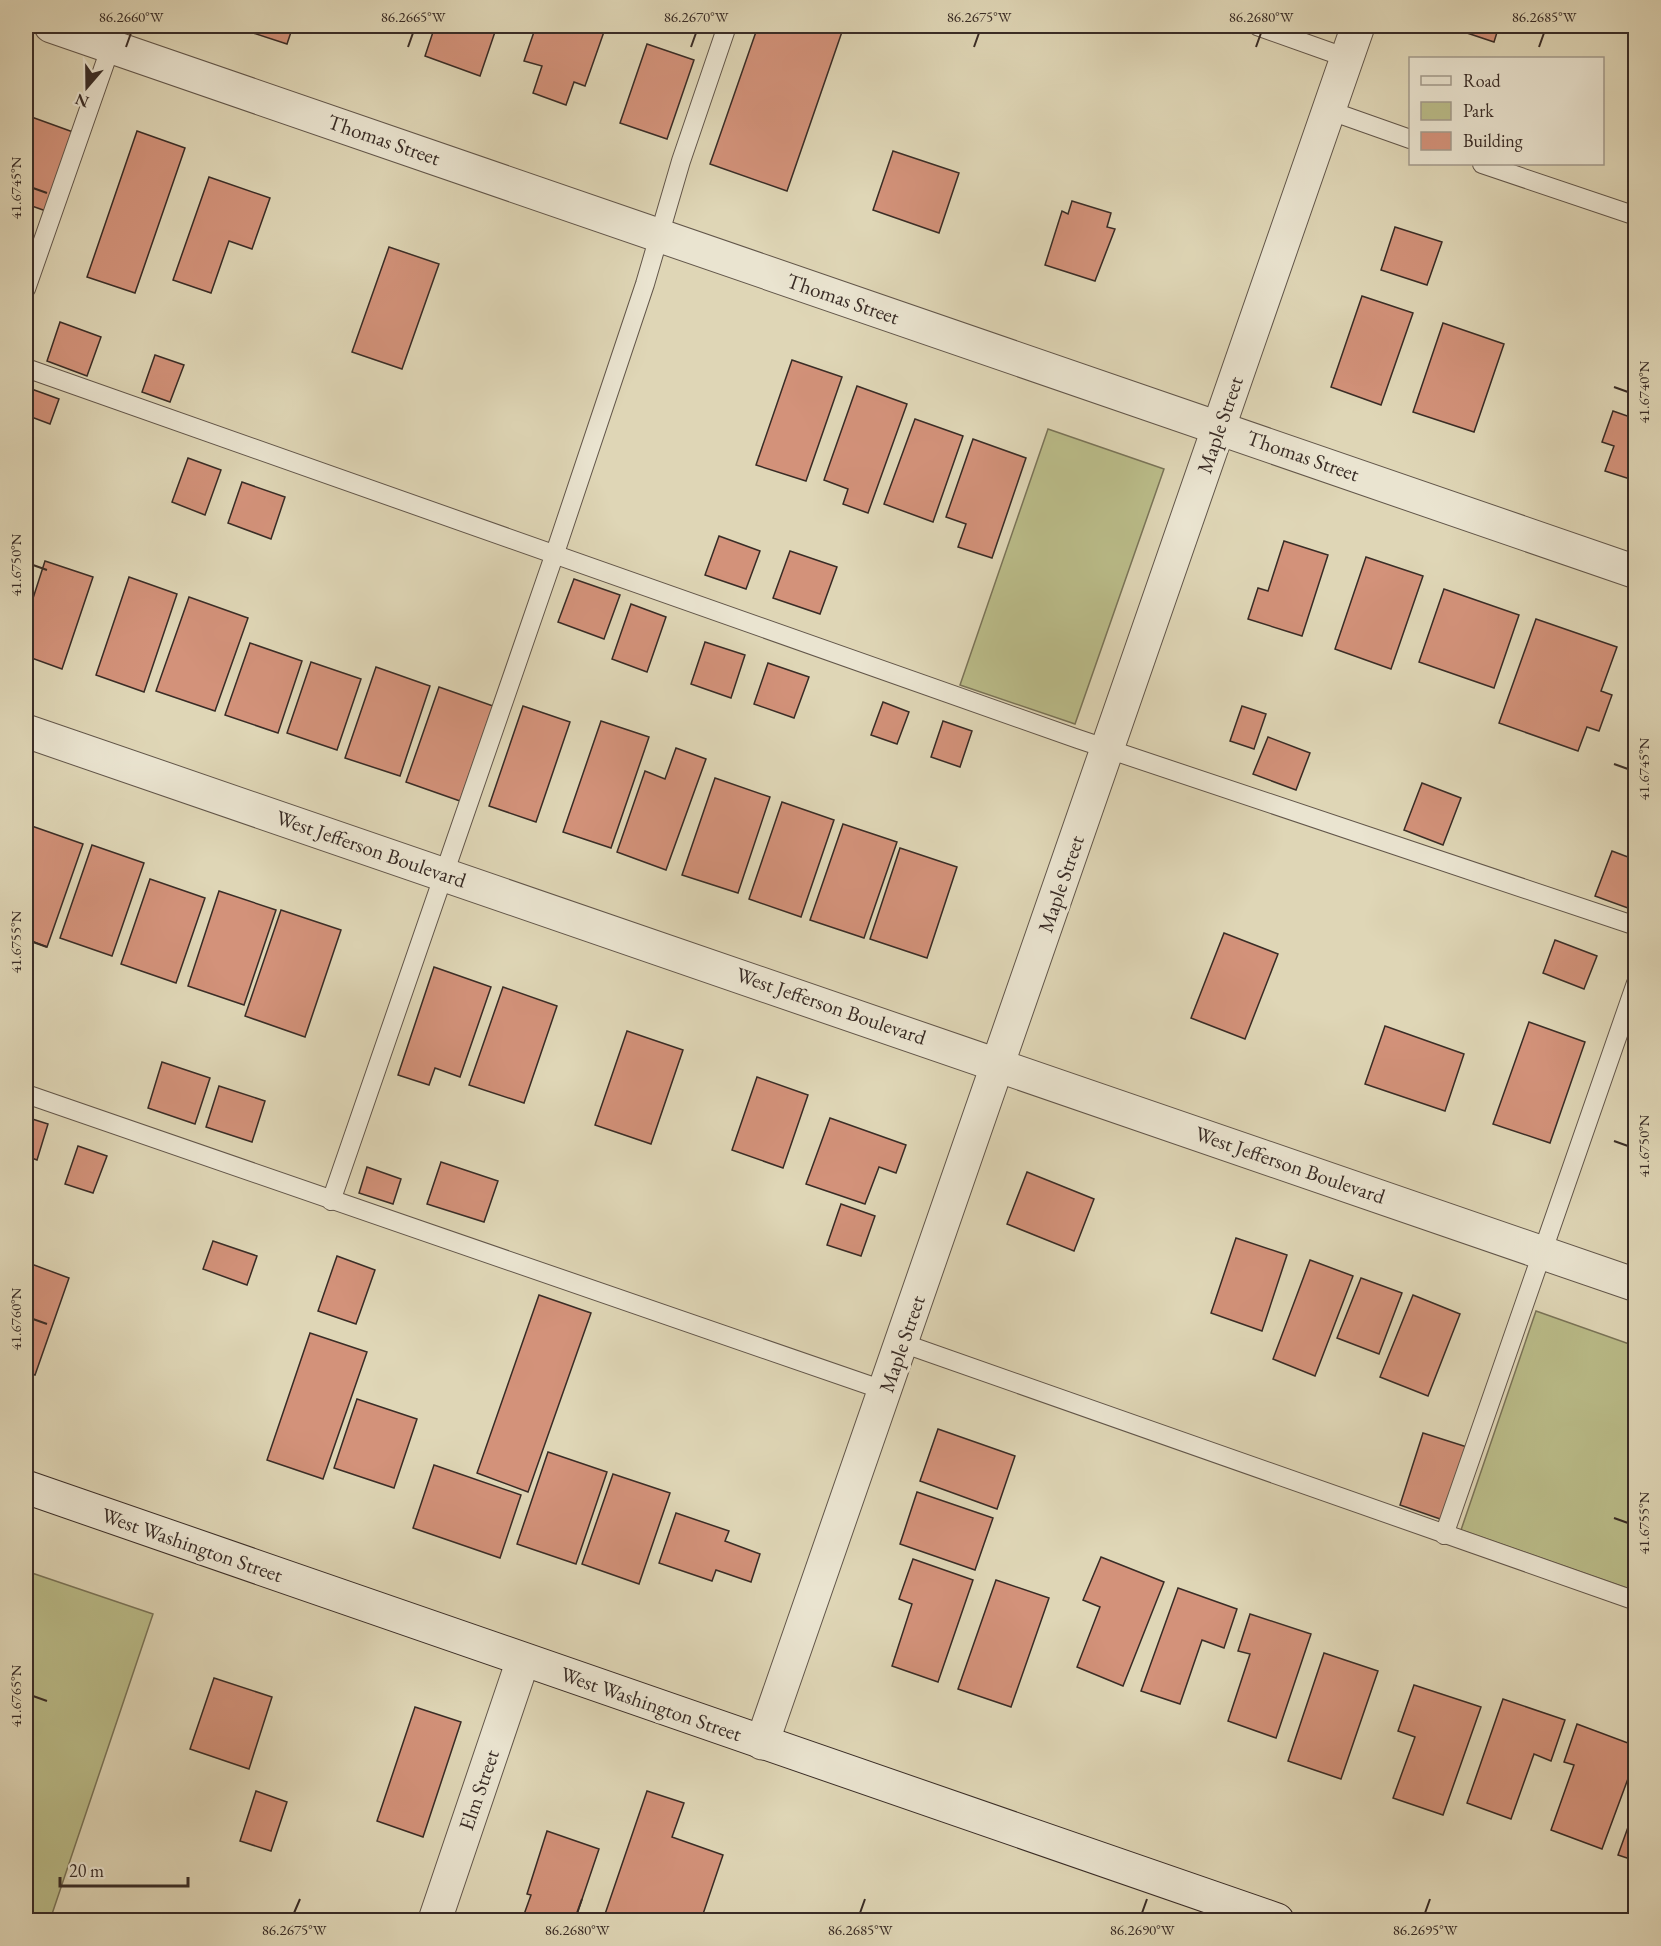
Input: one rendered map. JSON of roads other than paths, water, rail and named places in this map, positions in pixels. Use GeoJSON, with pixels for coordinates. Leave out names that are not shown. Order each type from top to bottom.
{"type":"FeatureCollection","features":[{"type":"Feature","properties":{"kind":"street","name":"Thomas Street"},"geometry":{"type":"LineString","coordinates":[[51,26],[114,36],[657,235],[1220,427],[1635,572]]}},
{"type":"Feature","properties":{"kind":"street","name":"Maple Street"},"geometry":{"type":"LineString","coordinates":[[762,1743],[1358,26]]}},
{"type":"Feature","properties":{"kind":"street","name":"West Jefferson Boulevard"},"geometry":{"type":"LineString","coordinates":[[26,731],[1635,1285]]}},
{"type":"Feature","properties":{"kind":"street","name":"West Washington Street"},"geometry":{"type":"LineString","coordinates":[[26,1487],[1277,1920]]}},
{"type":"Feature","properties":{"kind":"street","name":"Elm Street"},"geometry":{"type":"LineString","coordinates":[[435,1920],[523,1660]]}},
{"type":"Feature","properties":{"kind":"lane"},"geometry":{"type":"LineString","coordinates":[[332,1201],[555,553],[645,284],[657,235],[728,26]]}},
{"type":"Feature","properties":{"kind":"lane"},"geometry":{"type":"LineString","coordinates":[[1257,26],[1347,58]]}},
{"type":"Feature","properties":{"kind":"lane"},"geometry":{"type":"LineString","coordinates":[[26,289],[114,36]]}},
{"type":"Feature","properties":{"kind":"lane"},"geometry":{"type":"LineString","coordinates":[[1328,110],[1409,139]]}},
{"type":"Feature","properties":{"kind":"lane"},"geometry":{"type":"LineString","coordinates":[[1485,165],[1635,216]]}},
{"type":"Feature","properties":{"kind":"lane"},"geometry":{"type":"LineString","coordinates":[[26,368],[1108,750],[1635,926]]}},
{"type":"Feature","properties":{"kind":"lane"},"geometry":{"type":"LineString","coordinates":[[1444,1536],[1635,983]]}},
{"type":"Feature","properties":{"kind":"lane"},"geometry":{"type":"LineString","coordinates":[[26,1094],[886,1390]]}},
{"type":"Feature","properties":{"kind":"lane"},"geometry":{"type":"LineString","coordinates":[[902,1343],[1444,1536],[1635,1601]]}}]}
